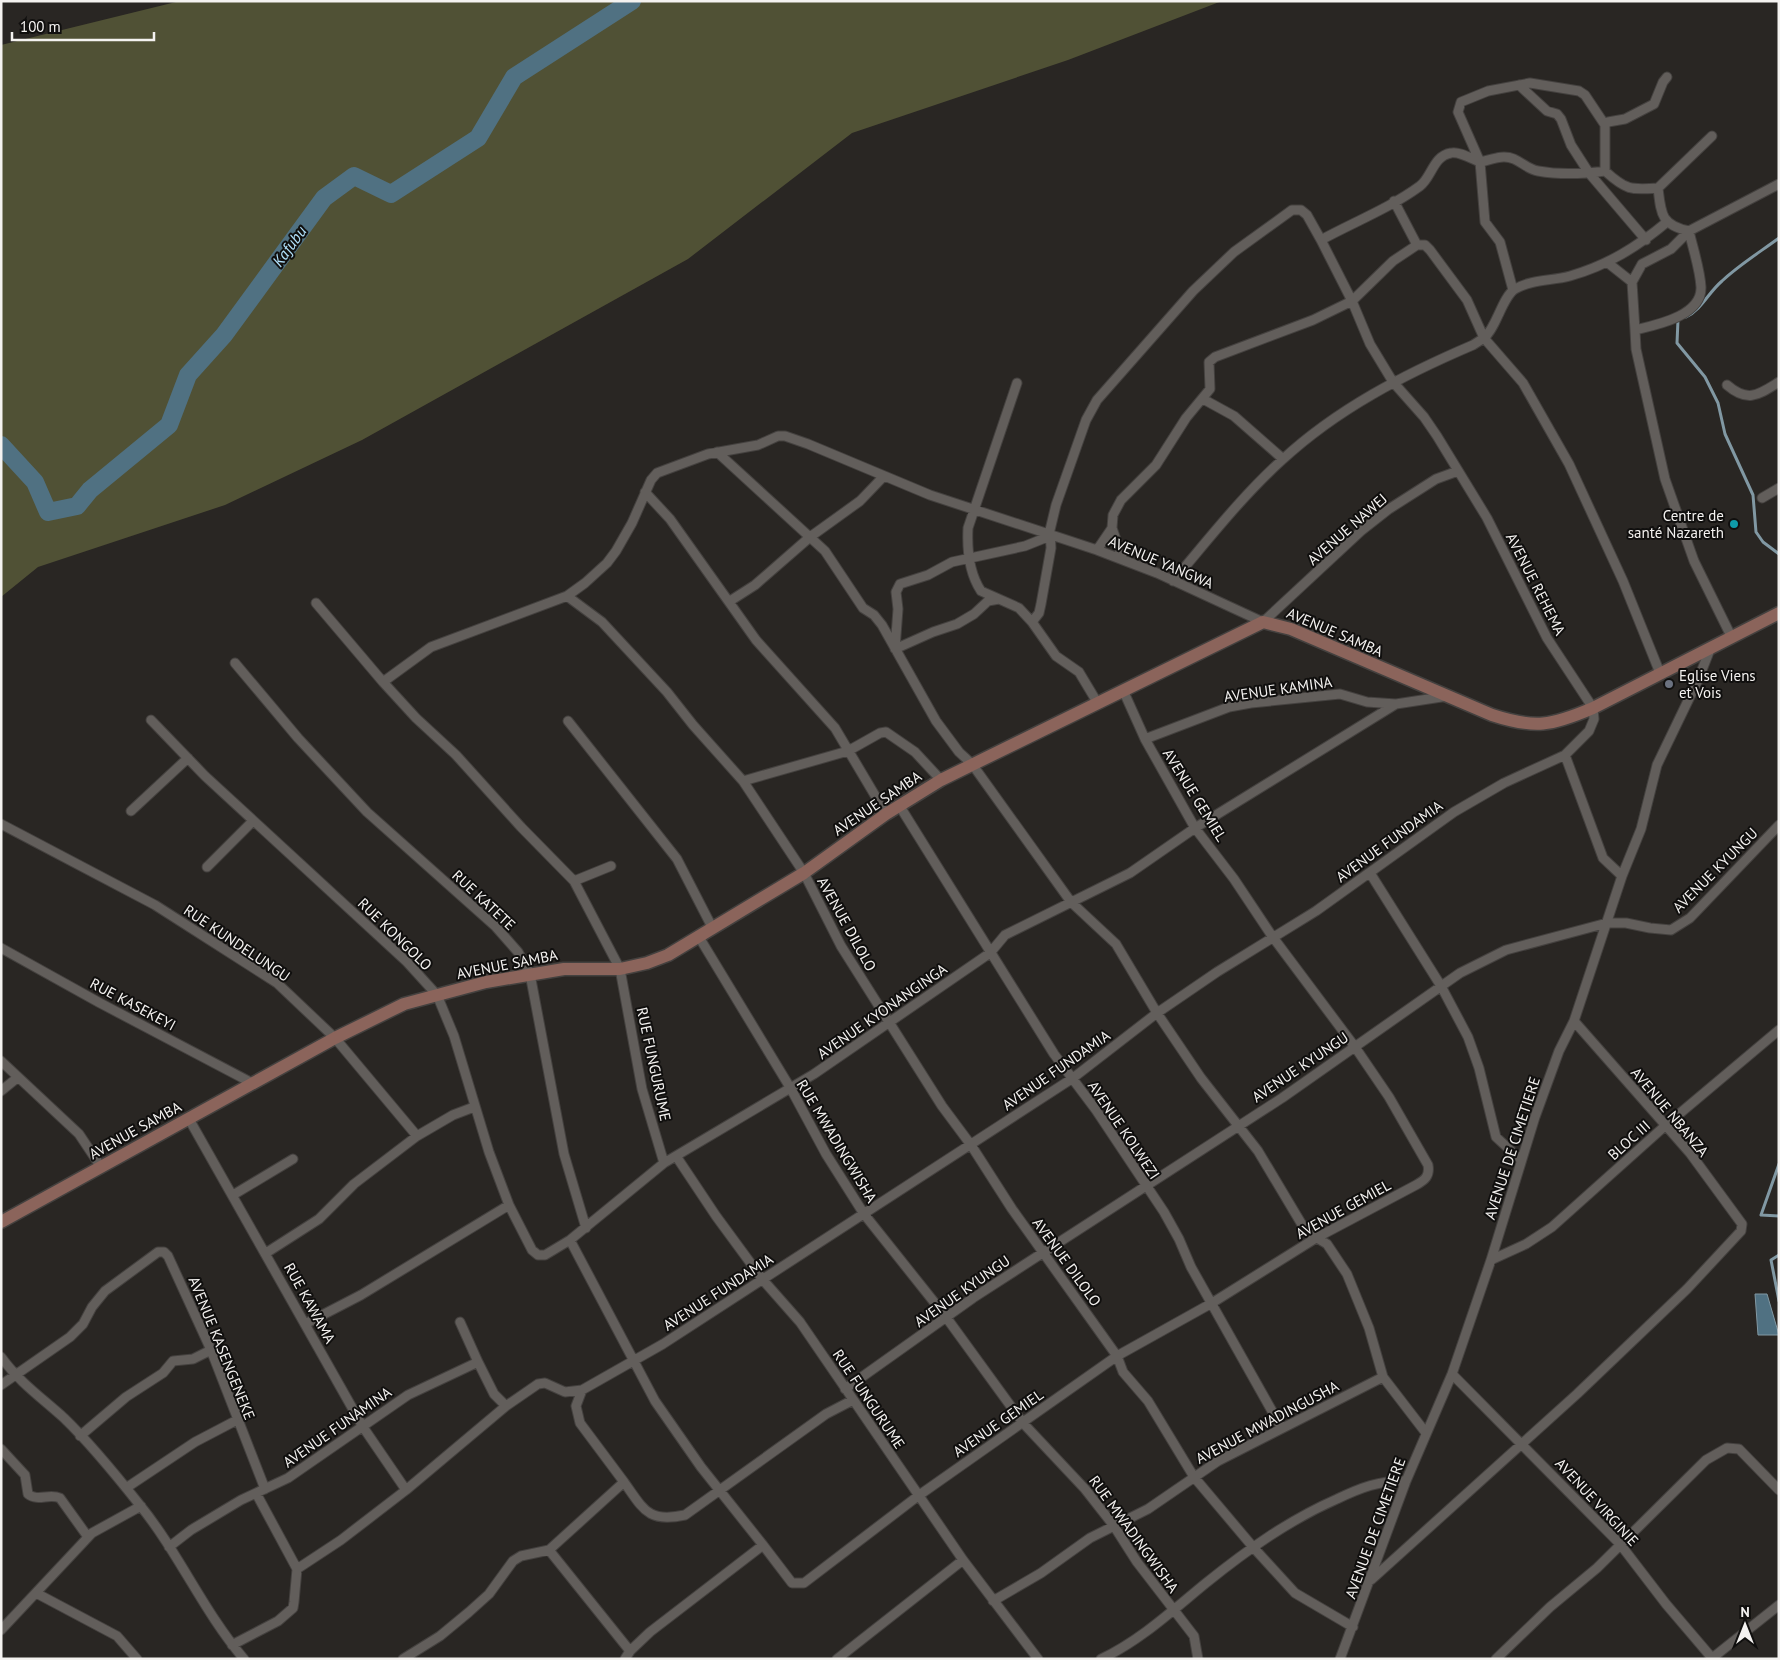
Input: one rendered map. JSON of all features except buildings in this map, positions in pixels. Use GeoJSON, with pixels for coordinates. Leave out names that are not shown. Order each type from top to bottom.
{"type":"FeatureCollection","features":[{"type":"Feature","properties":{"kind":"street"},"geometry":{"type":"LineString","coordinates":[[1605,125],[1608,122],[1625,119],[1654,104],[1667,77]]}},
{"type":"Feature","properties":{"kind":"street"},"geometry":{"type":"LineString","coordinates":[[1513,290],[1500,242],[1484,222],[1480,162],[1458,112],[1460,102],[1488,91],[1530,83],[1578,91],[1585,95],[1605,125],[1605,170],[1617,181],[1632,190],[1658,188],[1712,136]]}},
{"type":"Feature","properties":{"kind":"street"},"geometry":{"type":"LineString","coordinates":[[1519,85],[1542,107],[1561,119],[1571,145],[1589,173],[1646,240]]}},
{"type":"Feature","properties":{"kind":"street"},"geometry":{"type":"LineString","coordinates":[[1321,240],[1420,186],[1430,174],[1432,167],[1448,153],[1456,153],[1480,162],[1507,157],[1515,159],[1528,169],[1538,171],[1589,173],[1605,170]]}},
{"type":"Feature","properties":{"kind":"street"},"geometry":{"type":"LineString","coordinates":[[1732,636],[1694,561],[1660,458],[1636,349],[1632,282],[1642,264],[1671,249],[1689,231],[1779,184]]}},
{"type":"Feature","properties":{"kind":"street"},"geometry":{"type":"LineString","coordinates":[[1658,188],[1660,208],[1667,222],[1676,228],[1689,231]]}},
{"type":"Feature","properties":{"kind":"street"},"geometry":{"type":"LineString","coordinates":[[1394,201],[1417,244],[1425,245],[1430,250],[1467,300],[1484,338],[1523,383],[1569,464],[1623,580],[1660,673]]}},
{"type":"Feature","properties":{"kind":"street","name":"AVENUE REHEMA"},"geometry":{"type":"LineString","coordinates":[[1050,536],[1056,505],[1090,411],[1131,360],[1192,291],[1234,252],[1292,210],[1301,210],[1307,215],[1321,240],[1352,301],[1370,344],[1393,382],[1424,417],[1487,518],[1547,638],[1593,708]]}},
{"type":"Feature","properties":{"kind":"street"},"geometry":{"type":"LineString","coordinates":[[1173,581],[1254,488],[1283,459],[1352,407],[1393,382],[1474,345],[1484,338],[1513,290],[1536,281],[1559,278],[1608,263],[1646,240],[1667,222]]}},
{"type":"Feature","properties":{"kind":"street"},"geometry":{"type":"LineString","coordinates":[[1635,330],[1673,320],[1689,310],[1699,298],[1701,286],[1689,231]]}},
{"type":"Feature","properties":{"kind":"street","name":"AVENUE YANGWA"},"geometry":{"type":"LineString","coordinates":[[1263,622],[1173,581],[1097,550],[1112,528],[1113,515],[1121,500],[1156,465],[1186,418],[1210,389],[1209,362],[1214,357],[1313,320],[1352,301],[1393,260],[1417,244]]}},
{"type":"Feature","properties":{"kind":"street"},"geometry":{"type":"LineString","coordinates":[[1608,263],[1632,282]]}},
{"type":"Feature","properties":{"kind":"street"},"geometry":{"type":"LineString","coordinates":[[1727,385],[1735,392],[1751,396],[1758,395],[1779,382]]}},
{"type":"Feature","properties":{"kind":"street"},"geometry":{"type":"LineString","coordinates":[[1017,383],[973,509],[968,528],[969,558],[976,584],[980,591],[1019,608],[1032,622],[1056,656],[1079,672],[1098,702]]}},
{"type":"Feature","properties":{"kind":"street"},"geometry":{"type":"LineString","coordinates":[[1203,399],[1234,416],[1283,459]]}},
{"type":"Feature","properties":{"kind":"street"},"geometry":{"type":"LineString","coordinates":[[382,682],[431,646],[567,596],[607,563],[632,523],[651,480],[657,473],[717,452],[740,449],[778,436],[785,436],[930,495],[1097,550]]}},
{"type":"Feature","properties":{"kind":"street"},"geometry":{"type":"LineString","coordinates":[[717,452],[825,551],[863,608],[874,615],[882,625],[936,721],[958,752],[972,764],[1071,902],[1116,944],[1157,1013],[1201,1078],[1240,1124],[1258,1151],[1304,1228],[1327,1244],[1347,1274],[1362,1310],[1383,1377],[1426,1433]]}},
{"type":"Feature","properties":{"kind":"street","name":"AVENUE NAWEJ"},"geometry":{"type":"LineString","coordinates":[[1263,622],[1361,531],[1388,509],[1436,479],[1458,471]]}},
{"type":"Feature","properties":{"kind":"street"},"geometry":{"type":"LineString","coordinates":[[730,601],[755,585],[810,537],[860,501],[884,476]]}},
{"type":"Feature","properties":{"kind":"street"},"geometry":{"type":"LineString","coordinates":[[1762,498],[1779,488]]}},
{"type":"Feature","properties":{"kind":"street"},"geometry":{"type":"LineString","coordinates":[[645,492],[670,520],[730,601],[756,640],[835,728],[886,814]]}},
{"type":"Feature","properties":{"kind":"street"},"geometry":{"type":"LineString","coordinates":[[1112,528],[1123,560]]}},
{"type":"Feature","properties":{"kind":"street"},"geometry":{"type":"LineString","coordinates":[[895,649],[896,588],[905,581],[928,575],[952,562],[1025,546],[1050,536]]}},
{"type":"Feature","properties":{"kind":"street"},"geometry":{"type":"LineString","coordinates":[[1032,622],[1039,613],[1041,604],[1051,548],[1050,536]]}},
{"type":"Feature","properties":{"kind":"street","name":"AVENUE DILOLO"},"geometry":{"type":"LineString","coordinates":[[567,596],[602,622],[667,692],[743,782],[804,873],[841,946],[942,1106],[972,1145],[1012,1209],[1117,1356],[1123,1372],[1148,1401],[1194,1477],[1295,1594],[1353,1627]]}},
{"type":"Feature","properties":{"kind":"street"},"geometry":{"type":"LineString","coordinates":[[895,649],[932,632],[957,624],[974,614],[988,601],[1000,599]]}},
{"type":"Feature","properties":{"kind":"street"},"geometry":{"type":"LineString","coordinates":[[316,603],[382,682],[416,718],[456,755],[521,828],[574,881],[611,866]]}},
{"type":"Feature","properties":{"kind":"street","name":"AVENUE SAMBA"},"geometry":{"type":"LineString","coordinates":[[1,1222],[335,1038],[404,1004],[486,982],[564,969],[620,969],[647,963],[668,955],[804,873],[899,805],[941,780],[1263,622],[1291,629],[1492,715],[1520,724],[1562,721],[1593,708],[1779,613]]}},
{"type":"Feature","properties":{"kind":"street","name":"AVENUE DE CIMETIERE"},"geometry":{"type":"LineString","coordinates":[[1340,1659],[1406,1481],[1452,1374],[1491,1260],[1521,1160],[1550,1075],[1574,1021],[1622,876],[1641,829],[1657,765],[1698,680],[1711,648]]}},
{"type":"Feature","properties":{"kind":"street","name":"RUE KATETE"},"geometry":{"type":"LineString","coordinates":[[235,663],[298,738],[367,812],[496,927],[518,952],[530,974],[564,1154],[586,1228]]}},
{"type":"Feature","properties":{"kind":"street","name":"AVENUE GEMIEL"},"geometry":{"type":"LineString","coordinates":[[763,1545],[792,1582],[804,1583],[918,1496],[1117,1356],[1212,1302],[1316,1238],[1416,1185],[1425,1179],[1429,1172],[1428,1165],[1389,1097],[1355,1047],[1272,936],[1234,879],[1195,828],[1145,739],[1123,690]]}},
{"type":"Feature","properties":{"kind":"street","name":"AVENUE KAMINA"},"geometry":{"type":"LineString","coordinates":[[1145,739],[1230,707],[1252,703],[1340,694],[1367,702],[1396,704],[1448,696]]}},
{"type":"Feature","properties":{"kind":"street","name":"AVENUE KYONANGINGA"},"geometry":{"type":"LineString","coordinates":[[538,1255],[545,1255],[570,1240],[664,1163],[791,1090],[888,1021],[990,953],[1004,935],[1130,873],[1195,828],[1396,704]]}},
{"type":"Feature","properties":{"kind":"street","name":"AVENUE FUNDAMIA"},"geometry":{"type":"LineString","coordinates":[[582,1390],[634,1361],[763,1280],[1074,1078],[1157,1013],[1272,936],[1316,911],[1480,796],[1566,755],[1588,731],[1594,719],[1593,708]]}},
{"type":"Feature","properties":{"kind":"street","name":"RUE KONGOLO"},"geometry":{"type":"LineString","coordinates":[[151,720],[253,822],[407,962],[437,996],[454,1036],[474,1106],[509,1205],[532,1250],[538,1255]]}},
{"type":"Feature","properties":{"kind":"street"},"geometry":{"type":"LineString","coordinates":[[568,722],[677,859],[714,929]]}},
{"type":"Feature","properties":{"kind":"street"},"geometry":{"type":"LineString","coordinates":[[743,782],[848,751],[880,733],[886,732],[915,752],[941,780]]}},
{"type":"Feature","properties":{"kind":"street"},"geometry":{"type":"LineString","coordinates":[[1566,755],[1604,858],[1622,876]]}},
{"type":"Feature","properties":{"kind":"street"},"geometry":{"type":"LineString","coordinates":[[131,810],[188,758]]}},
{"type":"Feature","properties":{"kind":"street","name":"AVENUE KOLWEZI"},"geometry":{"type":"LineString","coordinates":[[899,805],[1054,1054],[1074,1078],[1145,1187],[1164,1212],[1179,1239],[1190,1267],[1212,1302],[1281,1427]]}},
{"type":"Feature","properties":{"kind":"street"},"geometry":{"type":"LineString","coordinates":[[207,867],[253,822]]}},
{"type":"Feature","properties":{"kind":"street","name":"RUE KUNDELUNGU"},"geometry":{"type":"LineString","coordinates":[[1,824],[155,905],[277,983],[335,1038],[417,1136]]}},
{"type":"Feature","properties":{"kind":"street","name":"AVENUE KYUNGU"},"geometry":{"type":"LineString","coordinates":[[845,1389],[946,1317],[1240,1124],[1355,1047],[1441,986],[1489,957],[1506,950],[1607,923],[1626,923],[1671,930],[1690,918],[1779,825]]}},
{"type":"Feature","properties":{"kind":"street"},"geometry":{"type":"LineString","coordinates":[[1370,873],[1441,986],[1468,1037],[1479,1068],[1496,1137],[1521,1160]]}},
{"type":"Feature","properties":{"kind":"street","name":"RUE FUNGURUME"},"geometry":{"type":"LineString","coordinates":[[574,881],[620,969],[642,1089],[664,1163]]}},
{"type":"Feature","properties":{"kind":"street","name":"RUE MWADINGWISHA"},"geometry":{"type":"LineString","coordinates":[[699,937],[791,1090],[826,1154],[864,1214],[946,1317],[1023,1423],[1085,1489],[1114,1526],[1137,1562],[1194,1636],[1198,1659]]}},
{"type":"Feature","properties":{"kind":"street","name":"RUE KASEKEYI"},"geometry":{"type":"LineString","coordinates":[[1,948],[100,1003],[254,1084]]}},
{"type":"Feature","properties":{"kind":"street","name":"AVENUE NBANZA"},"geometry":{"type":"LineString","coordinates":[[1523,1444],[1687,1289],[1737,1237],[1742,1224],[1690,1153],[1574,1021]]}},
{"type":"Feature","properties":{"kind":"street","name":"BLOC III"},"geometry":{"type":"LineString","coordinates":[[1491,1260],[1526,1244],[1552,1227],[1666,1125],[1779,1030]]}},
{"type":"Feature","properties":{"kind":"street"},"geometry":{"type":"LineString","coordinates":[[1,1061],[79,1134],[101,1167]]}},
{"type":"Feature","properties":{"kind":"street"},"geometry":{"type":"LineString","coordinates":[[1,1090],[17,1078]]}},
{"type":"Feature","properties":{"kind":"street"},"geometry":{"type":"LineString","coordinates":[[266,1253],[319,1219],[354,1184],[417,1136],[453,1115],[474,1106]]}},
{"type":"Feature","properties":{"kind":"street","name":"RUE KAWAMA"},"geometry":{"type":"LineString","coordinates":[[189,1119],[363,1427],[404,1493]]}},
{"type":"Feature","properties":{"kind":"street","name":"RUE FUNGURUME"},"geometry":{"type":"LineString","coordinates":[[676,1156],[716,1216],[763,1280],[800,1322],[963,1560],[1038,1659]]}},
{"type":"Feature","properties":{"kind":"street"},"geometry":{"type":"LineString","coordinates":[[233,1195],[294,1159]]}},
{"type":"Feature","properties":{"kind":"street"},"geometry":{"type":"LineString","coordinates":[[305,1324],[361,1295],[509,1205]]}},
{"type":"Feature","properties":{"kind":"street"},"geometry":{"type":"LineString","coordinates":[[549,1550],[627,1655],[650,1632],[763,1545],[702,1467],[655,1401],[570,1240]]}},
{"type":"Feature","properties":{"kind":"street","name":"AVENUE KASENGENEKE"},"geometry":{"type":"LineString","coordinates":[[1,1386],[70,1337],[83,1324],[92,1308],[105,1292],[158,1252],[164,1252],[168,1256],[211,1350],[265,1489]]}},
{"type":"Feature","properties":{"kind":"street"},"geometry":{"type":"LineString","coordinates":[[460,1322],[494,1394],[506,1406]]}},
{"type":"Feature","properties":{"kind":"street"},"geometry":{"type":"LineString","coordinates":[[80,1436],[126,1397],[163,1373],[173,1361],[193,1359],[211,1350]]}},
{"type":"Feature","properties":{"kind":"street"},"geometry":{"type":"LineString","coordinates":[[1,1357],[16,1377],[64,1418],[141,1506],[169,1547],[202,1602],[244,1659]]}},
{"type":"Feature","properties":{"kind":"street","name":"AVENUE FUNAMINA"},"geometry":{"type":"LineString","coordinates":[[169,1547],[191,1530],[288,1478],[408,1395],[478,1362]]}},
{"type":"Feature","properties":{"kind":"street","name":"AVENUE VIRGINIE"},"geometry":{"type":"LineString","coordinates":[[1452,1374],[1620,1544],[1666,1604],[1717,1657]]}},
{"type":"Feature","properties":{"kind":"street","name":"AVENUE MWADINGUSHA"},"geometry":{"type":"LineString","coordinates":[[993,1601],[1041,1573],[1090,1538],[1148,1509],[1218,1461],[1281,1427],[1383,1377]]}},
{"type":"Feature","properties":{"kind":"street"},"geometry":{"type":"LineString","coordinates":[[297,1569],[404,1493],[506,1406],[538,1384],[545,1383],[565,1392],[582,1390],[576,1406],[580,1423],[645,1511],[653,1517],[662,1518],[685,1515],[826,1414],[852,1400]]}},
{"type":"Feature","properties":{"kind":"street"},"geometry":{"type":"LineString","coordinates":[[126,1488],[191,1445],[237,1420]]}},
{"type":"Feature","properties":{"kind":"street"},"geometry":{"type":"LineString","coordinates":[[1370,1581],[1523,1444]]}},
{"type":"Feature","properties":{"kind":"street"},"geometry":{"type":"LineString","coordinates":[[1496,1659],[1550,1607],[1597,1568],[1706,1460],[1727,1448],[1739,1449],[1779,1490]]}},
{"type":"Feature","properties":{"kind":"street"},"geometry":{"type":"LineString","coordinates":[[1,1449],[25,1476],[28,1494],[36,1498],[54,1495],[60,1498],[88,1537]]}},
{"type":"Feature","properties":{"kind":"street"},"geometry":{"type":"LineString","coordinates":[[1101,1659],[1173,1610],[1253,1547],[1312,1510],[1379,1482],[1406,1481]]}},
{"type":"Feature","properties":{"kind":"street"},"geometry":{"type":"LineString","coordinates":[[403,1659],[440,1636],[469,1612],[488,1594],[513,1561],[521,1556],[549,1550],[624,1482]]}},
{"type":"Feature","properties":{"kind":"street"},"geometry":{"type":"LineString","coordinates":[[232,1645],[278,1621],[293,1608],[297,1569],[256,1494]]}},
{"type":"Feature","properties":{"kind":"street"},"geometry":{"type":"LineString","coordinates":[[1,1630],[88,1537],[141,1506]]}},
{"type":"Feature","properties":{"kind":"street"},"geometry":{"type":"LineString","coordinates":[[838,1659],[963,1560]]}},
{"type":"Feature","properties":{"kind":"street"},"geometry":{"type":"LineString","coordinates":[[36,1592],[116,1636],[136,1659]]}},
{"type":"Feature","properties":{"kind":"street"},"geometry":{"type":"LineString","coordinates":[[1717,1657],[1779,1606]]}},
{"type":"Feature","properties":{"kind":"green space"},"geometry":{"type":"Polygon","coordinates":[[[180,1],[1222,1],[1068,60],[852,133],[688,259],[362,440],[225,505],[38,567],[1,597],[1,45],[180,1]]]}},
{"type":"Feature","properties":{"kind":"water"},"geometry":{"type":"Polygon","coordinates":[[[1755,1294],[1767,1294],[1779,1335],[1758,1335],[1755,1294]]]}},
{"type":"Feature","properties":{"kind":"waterway","name":"Kafubu"},"geometry":{"type":"LineString","coordinates":[[1,445],[35,482],[48,512],[77,506],[90,490],[169,425],[188,375],[224,335],[324,198],[354,176],[391,194],[478,138],[514,77],[632,1]]}},
{"type":"Feature","properties":{"kind":"waterway"},"geometry":{"type":"LineString","coordinates":[[1686,317],[1692,314],[1729,275],[1779,238]]}},
{"type":"Feature","properties":{"kind":"waterway"},"geometry":{"type":"LineString","coordinates":[[1678,320],[1677,343],[1705,377],[1718,403],[1725,434],[1753,495],[1756,532],[1763,542],[1779,554]]}},
{"type":"Feature","properties":{"kind":"waterway"},"geometry":{"type":"LineString","coordinates":[[1779,1164],[1761,1215],[1779,1216]]}},
{"type":"Feature","properties":{"kind":"waterway"},"geometry":{"type":"LineString","coordinates":[[1779,1255],[1771,1260],[1779,1301]]}},
{"type":"Feature","properties":{"kind":"place","name":"Centre de santé Nazareth"},"geometry":{"type":"Point","coordinates":[1734,524]}},
{"type":"Feature","properties":{"kind":"place","name":"Eglise Viens et Vois"},"geometry":{"type":"Point","coordinates":[1669,684]}}]}
